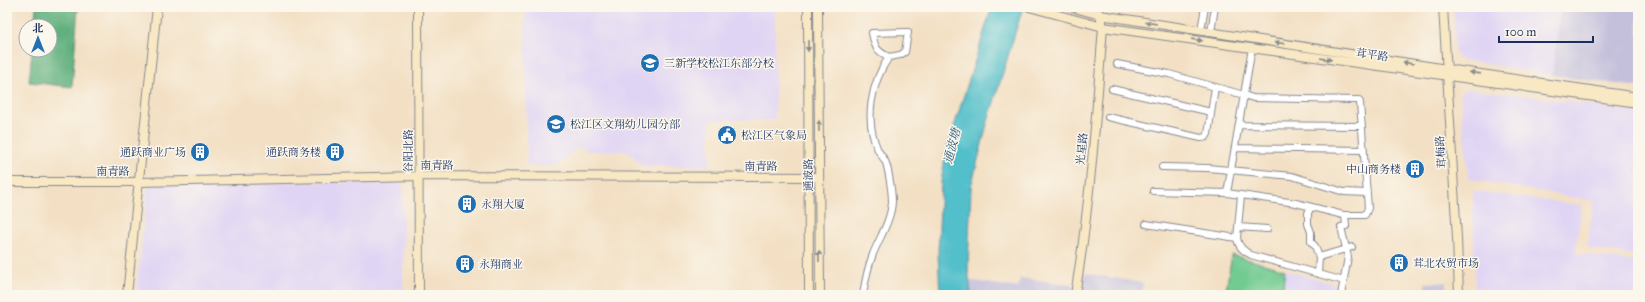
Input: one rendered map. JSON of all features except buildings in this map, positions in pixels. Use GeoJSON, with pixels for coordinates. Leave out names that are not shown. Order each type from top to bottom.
{"type":"FeatureCollection","features":[{"type":"Feature","properties":{"kind":"main road"},"geometry":{"type":"LineString","coordinates":[[127,295],[157,7]]}},
{"type":"Feature","properties":{"kind":"main road","name":"谷阳北路"},"geometry":{"type":"LineString","coordinates":[[418,7],[419,295]]}},
{"type":"Feature","properties":{"kind":"main road","name":"通波路"},"geometry":{"type":"LineString","coordinates":[[808,7],[809,295]]}},
{"type":"Feature","properties":{"kind":"main road","name":"通波路"},"geometry":{"type":"LineString","coordinates":[[818,7],[820,295]]}},
{"type":"Feature","properties":{"kind":"main road","name":"茸平路"},"geometry":{"type":"LineString","coordinates":[[1029,7],[1104,26],[1252,48],[1447,73],[1638,103]]}},
{"type":"Feature","properties":{"kind":"main road"},"geometry":{"type":"LineString","coordinates":[[1071,7],[1100,15],[1201,30],[1447,73],[1638,97]]}},
{"type":"Feature","properties":{"kind":"main road","name":"光星路"},"geometry":{"type":"LineString","coordinates":[[1075,295],[1082,252],[1094,147],[1104,26],[1100,15],[1094,7]]}},
{"type":"Feature","properties":{"kind":"main road","name":"茸梅路"},"geometry":{"type":"LineString","coordinates":[[1443,7],[1458,238],[1460,295]]}},
{"type":"Feature","properties":{"kind":"main road","name":"南青路"},"geometry":{"type":"LineString","coordinates":[[7,182],[139,182],[419,176],[819,177]]}},
{"type":"Feature","properties":{"kind":"street"},"geometry":{"type":"LineString","coordinates":[[1201,30],[1205,7]]}},
{"type":"Feature","properties":{"kind":"street"},"geometry":{"type":"LineString","coordinates":[[1211,32],[1215,7]]}},
{"type":"Feature","properties":{"kind":"street"},"geometry":{"type":"LineString","coordinates":[[908,32],[905,52],[900,56],[889,57],[879,52],[875,47],[872,33],[908,32]]}},
{"type":"Feature","properties":{"kind":"street"},"geometry":{"type":"LineString","coordinates":[[1228,193],[1252,48]]}},
{"type":"Feature","properties":{"kind":"street"},"geometry":{"type":"LineString","coordinates":[[863,295],[868,266],[891,211],[892,200],[886,162],[878,150],[870,124],[871,100],[882,68],[889,57]]}},
{"type":"Feature","properties":{"kind":"street"},"geometry":{"type":"LineString","coordinates":[[1117,64],[1169,74],[1253,98],[1359,100],[1368,208],[1365,215],[1345,215],[1296,203],[1228,193],[1153,191]]}},
{"type":"Feature","properties":{"kind":"street"},"geometry":{"type":"LineString","coordinates":[[1108,117],[1201,138],[1206,137],[1208,134],[1215,87]]}},
{"type":"Feature","properties":{"kind":"street"},"geometry":{"type":"LineString","coordinates":[[1112,89],[1211,112]]}},
{"type":"Feature","properties":{"kind":"street"},"geometry":{"type":"LineString","coordinates":[[1239,125],[1362,126]]}},
{"type":"Feature","properties":{"kind":"street"},"geometry":{"type":"LineString","coordinates":[[1235,148],[1364,150]]}},
{"type":"Feature","properties":{"kind":"street"},"geometry":{"type":"LineString","coordinates":[[1162,167],[1208,168],[1292,176],[1344,192],[1367,193]]}},
{"type":"Feature","properties":{"kind":"street"},"geometry":{"type":"LineString","coordinates":[[1241,196],[1237,238],[1240,248],[1251,255],[1344,281]]}},
{"type":"Feature","properties":{"kind":"street"},"geometry":{"type":"LineString","coordinates":[[1311,207],[1307,218],[1310,238],[1319,257],[1318,274]]}},
{"type":"Feature","properties":{"kind":"street"},"geometry":{"type":"LineString","coordinates":[[1341,295],[1349,248],[1341,227],[1346,226],[1345,215]]}},
{"type":"Feature","properties":{"kind":"street"},"geometry":{"type":"LineString","coordinates":[[1146,224],[1237,238]]}},
{"type":"Feature","properties":{"kind":"street"},"geometry":{"type":"LineString","coordinates":[[1238,227],[1267,229]]}},
{"type":"Feature","properties":{"kind":"street"},"geometry":{"type":"LineString","coordinates":[[1319,257],[1349,248]]}},
{"type":"Feature","properties":{"kind":"shaded area","name":"三新学校松江东部分校"},"geometry":{"type":"Polygon","coordinates":[[[525,7],[775,7],[775,120],[710,120],[710,165],[643,166],[627,151],[585,151],[585,148],[577,148],[556,166],[527,166],[525,7]]]}},
{"type":"Feature","properties":{"kind":"shaded area"},"geometry":{"type":"Polygon","coordinates":[[[1453,7],[1561,7],[1552,75],[1463,60],[1457,57],[1455,52],[1453,7]]]}},
{"type":"Feature","properties":{"kind":"shaded area"},"geometry":{"type":"Polygon","coordinates":[[[1561,7],[1638,7],[1638,87],[1552,75],[1561,7]]]}},
{"type":"Feature","properties":{"kind":"shaded area"},"geometry":{"type":"Polygon","coordinates":[[[1467,89],[1638,112],[1638,256],[1587,248],[1594,201],[1469,179],[1460,96],[1462,91],[1467,89]]]}},
{"type":"Feature","properties":{"kind":"shaded area"},"geometry":{"type":"Polygon","coordinates":[[[156,181],[403,183],[403,295],[136,295],[147,191],[149,185],[156,181]]]}},
{"type":"Feature","properties":{"kind":"shaded area"},"geometry":{"type":"Polygon","coordinates":[[[1473,191],[1582,205],[1575,253],[1638,262],[1638,295],[1475,295],[1473,191]]]}},
{"type":"Feature","properties":{"kind":"shaded area"},"geometry":{"type":"Polygon","coordinates":[[[1232,255],[1337,285],[1336,295],[1225,295],[1232,255]]]}},
{"type":"Feature","properties":{"kind":"shaded area"},"geometry":{"type":"Polygon","coordinates":[[[1084,273],[1143,283],[1142,295],[1081,295],[1084,273]]]}},
{"type":"Feature","properties":{"kind":"shaded area"},"geometry":{"type":"Polygon","coordinates":[[[1020,278],[1075,285],[1073,295],[971,295],[969,280],[1018,288],[1020,278]]]}},
{"type":"Feature","properties":{"kind":"shaded area"},"geometry":{"type":"Polygon","coordinates":[[[1446,282],[1446,295],[1426,295],[1425,283],[1446,282]]]}},
{"type":"Feature","properties":{"kind":"green space"},"geometry":{"type":"Polygon","coordinates":[[[36,7],[78,7],[72,87],[29,82],[31,58],[58,58],[58,18],[35,18],[36,7]]]}},
{"type":"Feature","properties":{"kind":"green space"},"geometry":{"type":"Polygon","coordinates":[[[1232,255],[1285,270],[1282,295],[1225,295],[1232,255]]]}},
{"type":"Feature","properties":{"kind":"water","name":"通波塘"},"geometry":{"type":"Polygon","coordinates":[[[992,7],[1023,7],[986,128],[971,187],[968,268],[971,295],[940,295],[938,253],[941,182],[946,152],[992,7]]]}},
{"type":"Feature","properties":{"kind":"place","name":"三新学校松江东部分校"},"geometry":{"type":"Point","coordinates":[650,63]}},
{"type":"Feature","properties":{"kind":"place","name":"松江区文翔幼儿园分部"},"geometry":{"type":"Point","coordinates":[556,124]}},
{"type":"Feature","properties":{"kind":"place","name":"松江区气象局"},"geometry":{"type":"Point","coordinates":[727,135]}},
{"type":"Feature","properties":{"kind":"place","name":"通跃商业广场"},"geometry":{"type":"Point","coordinates":[200,152]}},
{"type":"Feature","properties":{"kind":"place","name":"通跃商务楼"},"geometry":{"type":"Point","coordinates":[335,152]}},
{"type":"Feature","properties":{"kind":"place","name":"中山商务楼"},"geometry":{"type":"Point","coordinates":[1415,169]}},
{"type":"Feature","properties":{"kind":"place","name":"永翔大厦"},"geometry":{"type":"Point","coordinates":[467,204]}},
{"type":"Feature","properties":{"kind":"place","name":"茸北农贸市场"},"geometry":{"type":"Point","coordinates":[1399,263]}},
{"type":"Feature","properties":{"kind":"place","name":"永翔商业"},"geometry":{"type":"Point","coordinates":[465,264]}}]}
